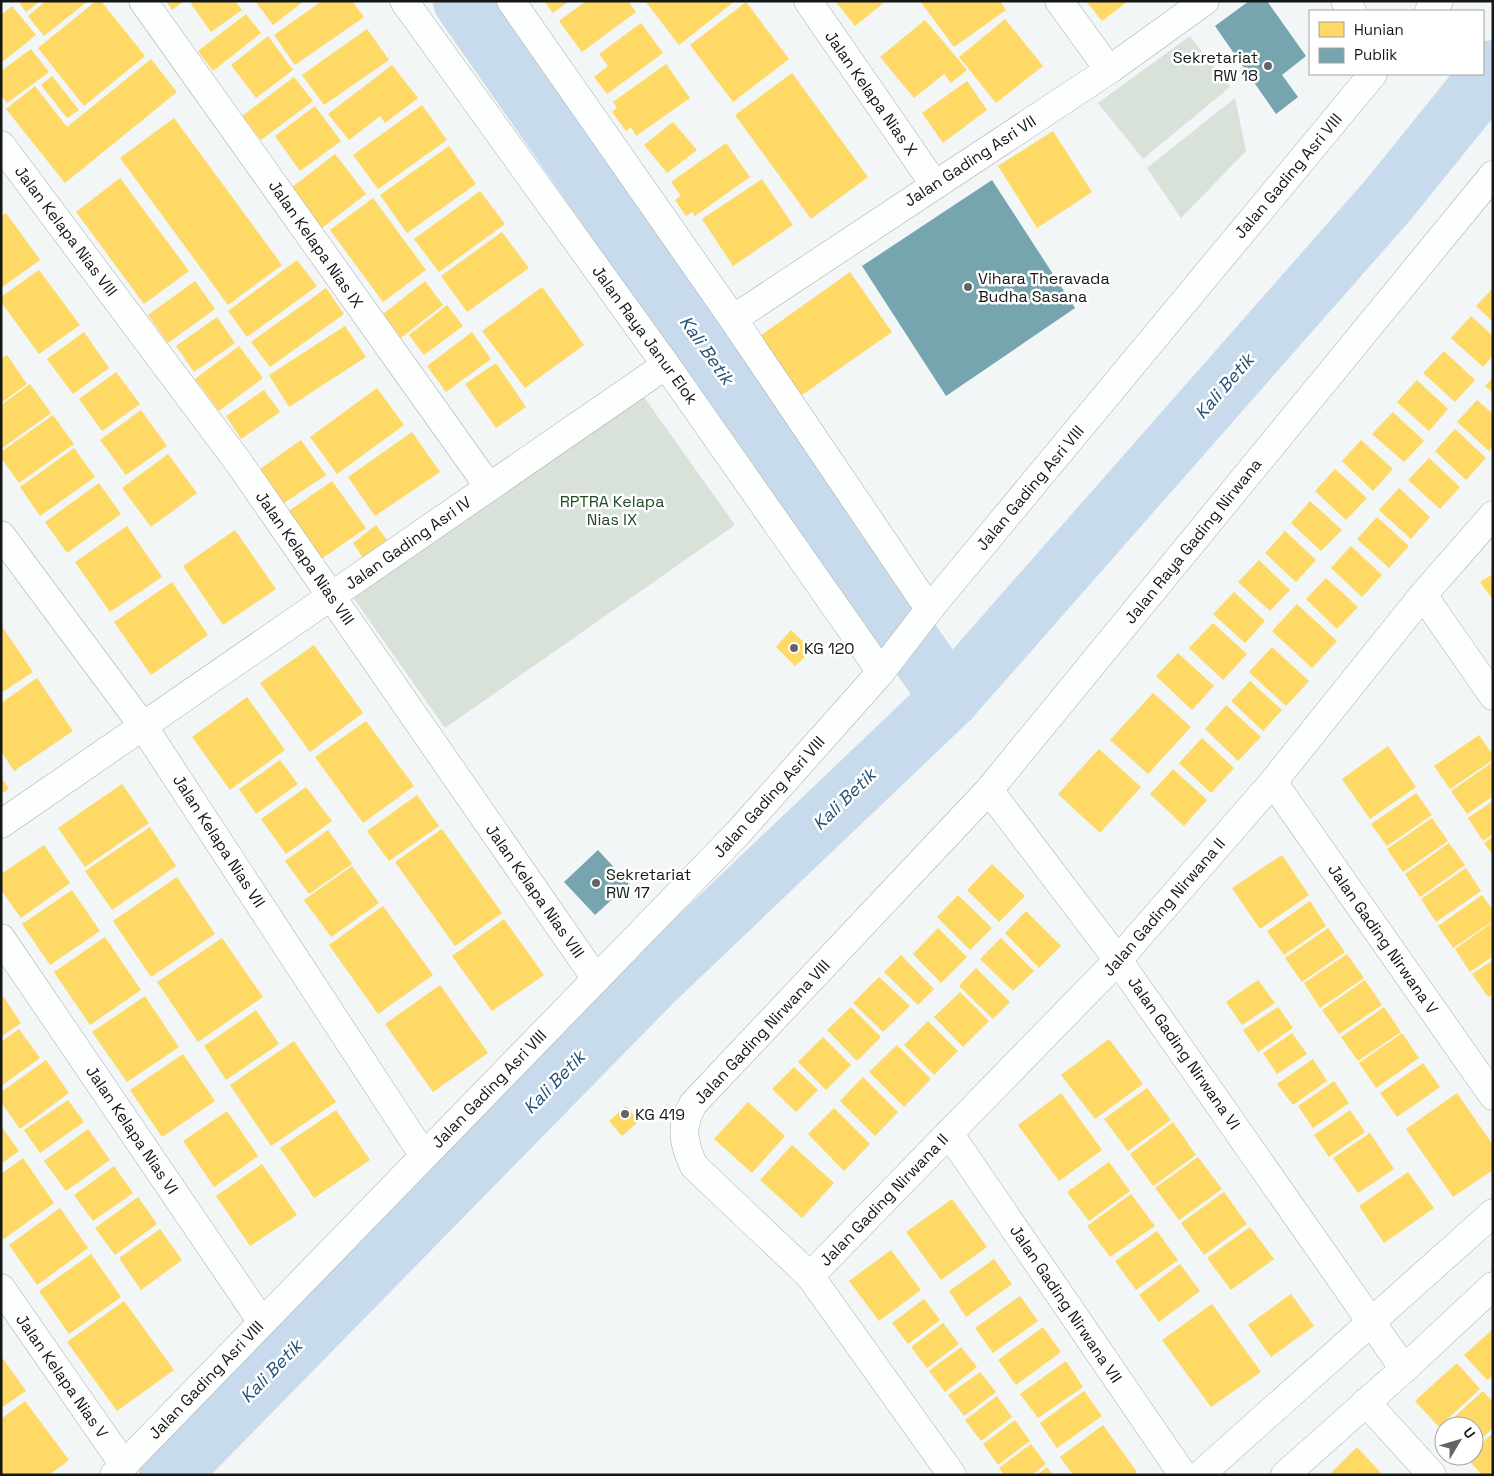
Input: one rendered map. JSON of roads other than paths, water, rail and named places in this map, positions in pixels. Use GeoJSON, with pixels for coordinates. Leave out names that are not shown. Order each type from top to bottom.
{"type":"FeatureCollection","features":[{"type":"Feature","properties":{"kind":"street","name":"Jalan Kelapa Nias IX"},"geometry":{"type":"LineString","coordinates":[[142,1],[489,487]]}},
{"type":"Feature","properties":{"kind":"street","name":"Jalan Raya Janur Elok"},"geometry":{"type":"LineString","coordinates":[[404,1],[883,669]]}},
{"type":"Feature","properties":{"kind":"street"},"geometry":{"type":"LineString","coordinates":[[511,1],[734,319],[929,609]]}},
{"type":"Feature","properties":{"kind":"street","name":"Jalan Kelapa Nias X"},"geometry":{"type":"LineString","coordinates":[[808,1],[934,184]]}},
{"type":"Feature","properties":{"kind":"street"},"geometry":{"type":"LineString","coordinates":[[1059,1],[1109,70]]}},
{"type":"Feature","properties":{"kind":"street","name":"Jalan Gading Asri VII"},"geometry":{"type":"LineString","coordinates":[[734,319],[934,184],[1109,70],[1205,1]]}},
{"type":"Feature","properties":{"kind":"street","name":"Jalan Gading Asri VIII"},"geometry":{"type":"LineString","coordinates":[[119,1470],[738,833],[883,669],[929,609],[1372,75]]}},
{"type":"Feature","properties":{"kind":"street","name":"Jalan Kelapa Nias VIII"},"geometry":{"type":"LineString","coordinates":[[1,145],[239,463],[596,979]]}},
{"type":"Feature","properties":{"kind":"street","name":"Jalan Raya Gading Nirwana"},"geometry":{"type":"LineString","coordinates":[[884,901],[989,790],[1493,175]]}},
{"type":"Feature","properties":{"kind":"street","name":"Jalan Gading Asri IV"},"geometry":{"type":"LineString","coordinates":[[1,824],[666,365]]}},
{"type":"Feature","properties":{"kind":"street","name":"Jalan Gading Nirwana II"},"geometry":{"type":"LineString","coordinates":[[810,1276],[1118,960],[1273,782],[1423,595],[1493,515]]}},
{"type":"Feature","properties":{"kind":"street","name":"Jalan Kelapa Nias VII"},"geometry":{"type":"LineString","coordinates":[[1,535],[143,726],[424,1156]]}},
{"type":"Feature","properties":{"kind":"street"},"geometry":{"type":"LineString","coordinates":[[1423,595],[1493,696]]}},
{"type":"Feature","properties":{"kind":"street","name":"Jalan Gading Nirwana V"},"geometry":{"type":"LineString","coordinates":[[1273,782],[1493,1096]]}},
{"type":"Feature","properties":{"kind":"street","name":"Jalan Gading Nirwana VI"},"geometry":{"type":"LineString","coordinates":[[989,790],[1118,960],[1404,1369]]}},
{"type":"Feature","properties":{"kind":"street","name":"Jalan Gading Nirwana VIII"},"geometry":{"type":"LineString","coordinates":[[884,901],[693,1104],[686,1117],[684,1134],[686,1149],[694,1166],[810,1276],[952,1475]]}},
{"type":"Feature","properties":{"kind":"street","name":"Jalan Kelapa Nias VI"},"geometry":{"type":"LineString","coordinates":[[1,938],[262,1322]]}},
{"type":"Feature","properties":{"kind":"street","name":"Jalan Gading Nirwana VII"},"geometry":{"type":"LineString","coordinates":[[949,1133],[1183,1475]]}},
{"type":"Feature","properties":{"kind":"street"},"geometry":{"type":"LineString","coordinates":[[1200,1475],[1493,1213]]}},
{"type":"Feature","properties":{"kind":"street"},"geometry":{"type":"LineString","coordinates":[[1285,1475],[1404,1369],[1493,1286]]}},
{"type":"Feature","properties":{"kind":"street","name":"Jalan Kelapa Nias V"},"geometry":{"type":"LineString","coordinates":[[1,1288],[119,1470]]}},
{"type":"Feature","properties":{"kind":"street"},"geometry":{"type":"LineString","coordinates":[[1366,1402],[1432,1475]]}},
{"type":"Feature","properties":{"kind":"waterway","name":"Kali Betik"},"geometry":{"type":"LineString","coordinates":[[463,1],[950,698]]}},
{"type":"Feature","properties":{"kind":"waterway","name":"Kali Betik"},"geometry":{"type":"LineString","coordinates":[[169,1475],[652,982],[950,698],[1388,200],[1493,70]]}},
{"type":"Feature","properties":{"kind":"place","name":"Sekretariat RW 18"},"geometry":{"type":"Point","coordinates":[1268,66]}},
{"type":"Feature","properties":{"kind":"place","name":"Vihara Theravada Budha Sasana"},"geometry":{"type":"Point","coordinates":[968,287]}},
{"type":"Feature","properties":{"kind":"place","name":"KG 120"},"geometry":{"type":"Point","coordinates":[794,648]}},
{"type":"Feature","properties":{"kind":"place","name":"Sekretariat RW 17"},"geometry":{"type":"Point","coordinates":[596,883]}},
{"type":"Feature","properties":{"kind":"place","name":"KG 419"},"geometry":{"type":"Point","coordinates":[625,1114]}},
{"type":"Feature","properties":{"kind":"park label","name":"RPTRA Kelapa Nias IX"},"geometry":{"type":"Point","coordinates":[612,510]}}]}
